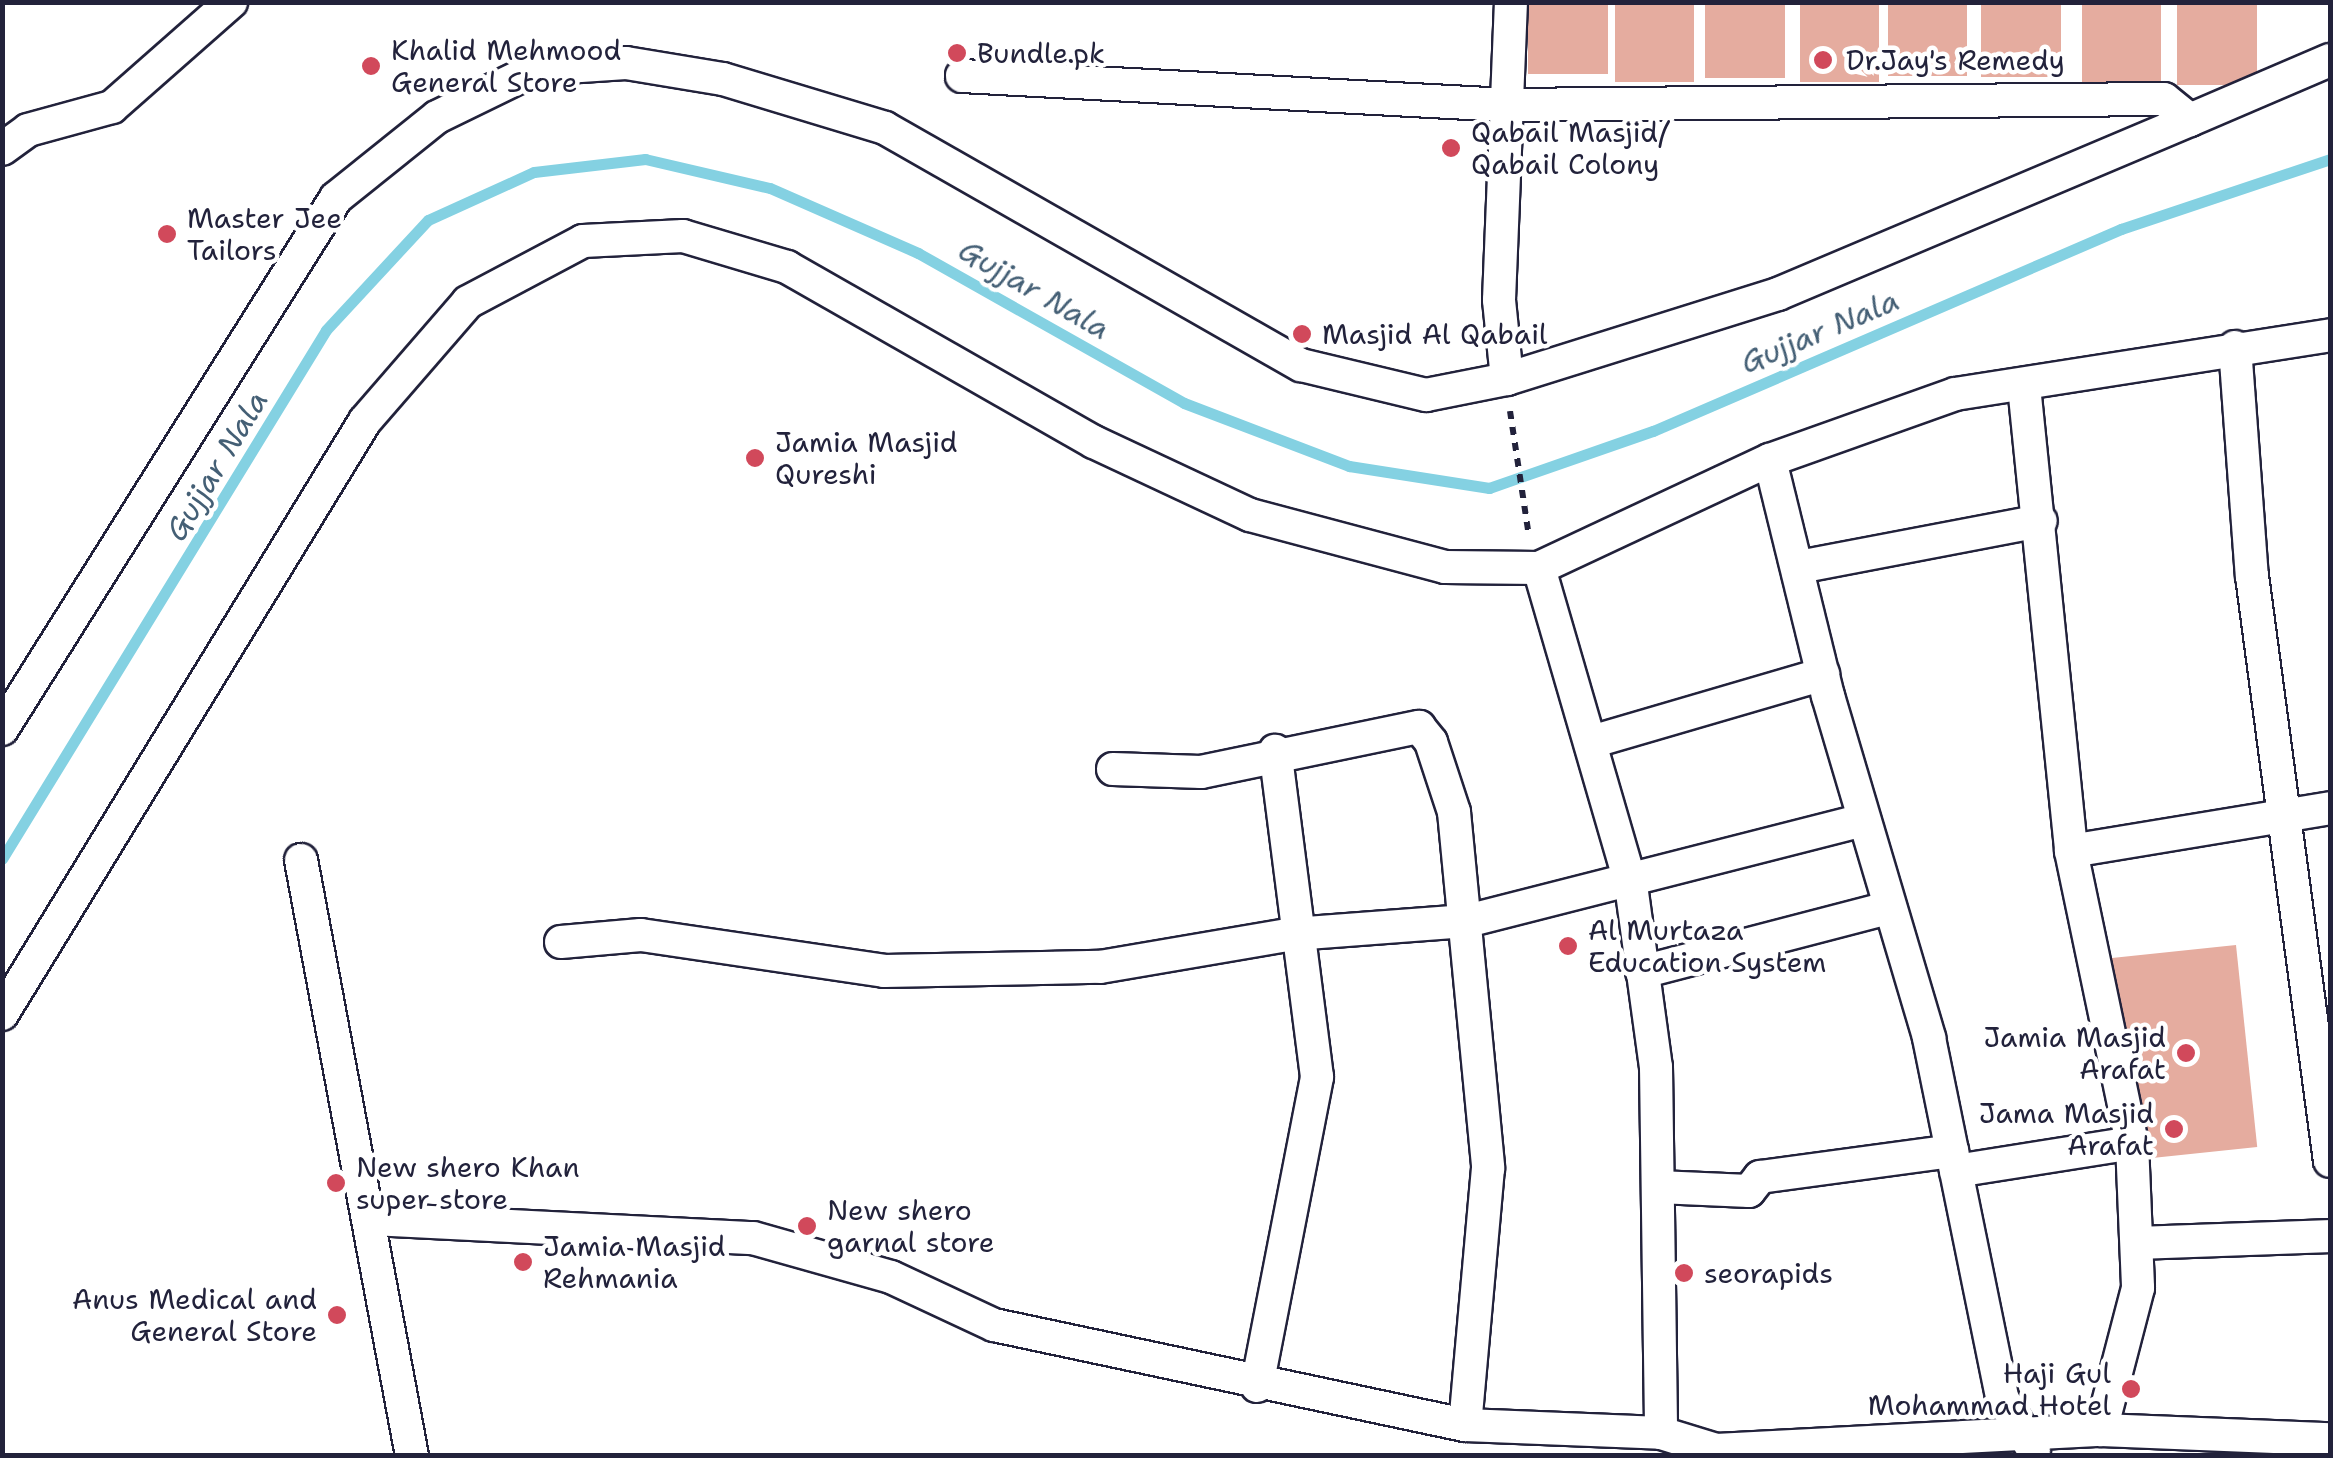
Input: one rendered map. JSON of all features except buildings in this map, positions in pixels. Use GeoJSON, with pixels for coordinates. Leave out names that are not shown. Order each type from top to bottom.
{"type":"FeatureCollection","features":[{"type":"Feature","properties":{"kind":"street"},"geometry":{"type":"LineString","coordinates":[[11,136],[112,108],[230,2]]}},
{"type":"Feature","properties":{"kind":"street"},"geometry":{"type":"LineString","coordinates":[[1507,380],[1499,300],[1511,2]]}},
{"type":"Feature","properties":{"kind":"street"},"geometry":{"type":"LineString","coordinates":[[2,730],[336,198],[436,118],[536,69],[626,63],[723,79],[886,128],[1300,365],[1355,384],[1426,395],[1507,380],[1778,294],[2330,60]]}},
{"type":"Feature","properties":{"kind":"street"},"geometry":{"type":"LineString","coordinates":[[962,76],[1506,105],[2164,98],[2190,120]]}},
{"type":"Feature","properties":{"kind":"street"},"geometry":{"type":"LineString","coordinates":[[2,1014],[365,421],[468,302],[583,241],[683,236],[787,266],[1094,442],[1250,515],[1446,566],[1539,568],[1770,460],[1955,394],[2024,386],[2330,334]]}},
{"type":"Feature","properties":{"kind":"street"},"geometry":{"type":"LineString","coordinates":[[2235,348],[2252,576],[2323,1065],[2330,1161]]}},
{"type":"Feature","properties":{"kind":"street"},"geometry":{"type":"LineString","coordinates":[[2024,386],[2041,522],[2071,851],[2132,1143],[2138,1288],[2101,1430]]}},
{"type":"Feature","properties":{"kind":"street"},"geometry":{"type":"LineString","coordinates":[[1770,460],[1823,674],[1954,1161],[2002,1398],[2034,1447]]}},
{"type":"Feature","properties":{"kind":"street"},"geometry":{"type":"LineString","coordinates":[[1799,567],[2041,522]]}},
{"type":"Feature","properties":{"kind":"street"},"geometry":{"type":"LineString","coordinates":[[1539,568],[1631,885],[1642,972],[1658,1188],[1661,1433]]}},
{"type":"Feature","properties":{"kind":"street"},"geometry":{"type":"LineString","coordinates":[[1590,742],[1823,674]]}},
{"type":"Feature","properties":{"kind":"street"},"geometry":{"type":"LineString","coordinates":[[1113,769],[1201,772],[1275,751],[1419,727],[1454,812],[1468,921],[1472,1059],[1488,1168],[1465,1425]]}},
{"type":"Feature","properties":{"kind":"street"},"geometry":{"type":"LineString","coordinates":[[1257,1386],[1317,1077],[1293,934],[1275,751]]}},
{"type":"Feature","properties":{"kind":"street"},"geometry":{"type":"LineString","coordinates":[[2071,851],[2283,810],[2330,808]]}},
{"type":"Feature","properties":{"kind":"street"},"geometry":{"type":"LineString","coordinates":[[561,942],[641,935],[884,971],[1100,967],[1293,934],[1468,921],[1631,885],[1863,820]]}},
{"type":"Feature","properties":{"kind":"street"},"geometry":{"type":"LineString","coordinates":[[301,860],[373,1219],[412,1456]]}},
{"type":"Feature","properties":{"kind":"street"},"geometry":{"type":"LineString","coordinates":[[1642,972],[1888,908]]}},
{"type":"Feature","properties":{"kind":"street"},"geometry":{"type":"LineString","coordinates":[[1658,1188],[1749,1191],[1760,1177],[2132,1143]]}},
{"type":"Feature","properties":{"kind":"street"},"geometry":{"type":"LineString","coordinates":[[373,1219],[753,1238],[891,1277],[994,1325],[1257,1386],[1465,1425],[1661,1433],[1716,1450],[2034,1447],[2101,1430],[2330,1439]]}},
{"type":"Feature","properties":{"kind":"street"},"geometry":{"type":"LineString","coordinates":[[2138,1244],[2330,1236]]}},
{"type":"Feature","properties":{"kind":"path"},"geometry":{"type":"LineString","coordinates":[[1507,380],[1520,505]]}},
{"type":"Feature","properties":{"kind":"waterway","name":"Gujjar Nala"},"geometry":{"type":"LineString","coordinates":[[2,859],[326,330],[428,220],[534,172],[645,159],[770,188],[918,253],[1184,403],[1349,466],[1489,488],[1653,431],[2121,229],[2330,159]]}},
{"type":"Feature","properties":{"kind":"place","name":"Bundle.pk"},"geometry":{"type":"Point","coordinates":[957,53]}},
{"type":"Feature","properties":{"kind":"place","name":"Dr.Jay's Remedy"},"geometry":{"type":"Point","coordinates":[1823,60]}},
{"type":"Feature","properties":{"kind":"place","name":"Khalid Mehmood General Store"},"geometry":{"type":"Point","coordinates":[371,66]}},
{"type":"Feature","properties":{"kind":"place","name":"Qabail Masjid/ Qabail Colony"},"geometry":{"type":"Point","coordinates":[1451,148]}},
{"type":"Feature","properties":{"kind":"place","name":"Master Jee Tailors"},"geometry":{"type":"Point","coordinates":[167,234]}},
{"type":"Feature","properties":{"kind":"place","name":"Masjid Al Qabail"},"geometry":{"type":"Point","coordinates":[1302,334]}},
{"type":"Feature","properties":{"kind":"place","name":"Jamia Masjid Qureshi"},"geometry":{"type":"Point","coordinates":[755,458]}},
{"type":"Feature","properties":{"kind":"place","name":"Al Murtaza Education System"},"geometry":{"type":"Point","coordinates":[1568,946]}},
{"type":"Feature","properties":{"kind":"place","name":"Jamia Masjid Arafat"},"geometry":{"type":"Point","coordinates":[2186,1053]}},
{"type":"Feature","properties":{"kind":"place","name":"Jama Masjid Arafat"},"geometry":{"type":"Point","coordinates":[2174,1129]}},
{"type":"Feature","properties":{"kind":"place","name":"New shero Khan super store"},"geometry":{"type":"Point","coordinates":[336,1183]}},
{"type":"Feature","properties":{"kind":"place","name":"New shero garnal store"},"geometry":{"type":"Point","coordinates":[807,1226]}},
{"type":"Feature","properties":{"kind":"place","name":"Jamia Masjid Rehmania"},"geometry":{"type":"Point","coordinates":[523,1262]}},
{"type":"Feature","properties":{"kind":"place","name":"seorapids"},"geometry":{"type":"Point","coordinates":[1684,1273]}},
{"type":"Feature","properties":{"kind":"place","name":"Anus Medical and General Store"},"geometry":{"type":"Point","coordinates":[337,1315]}},
{"type":"Feature","properties":{"kind":"place","name":"Haji Gul Mohammad Hotel"},"geometry":{"type":"Point","coordinates":[2131,1389]}}]}
